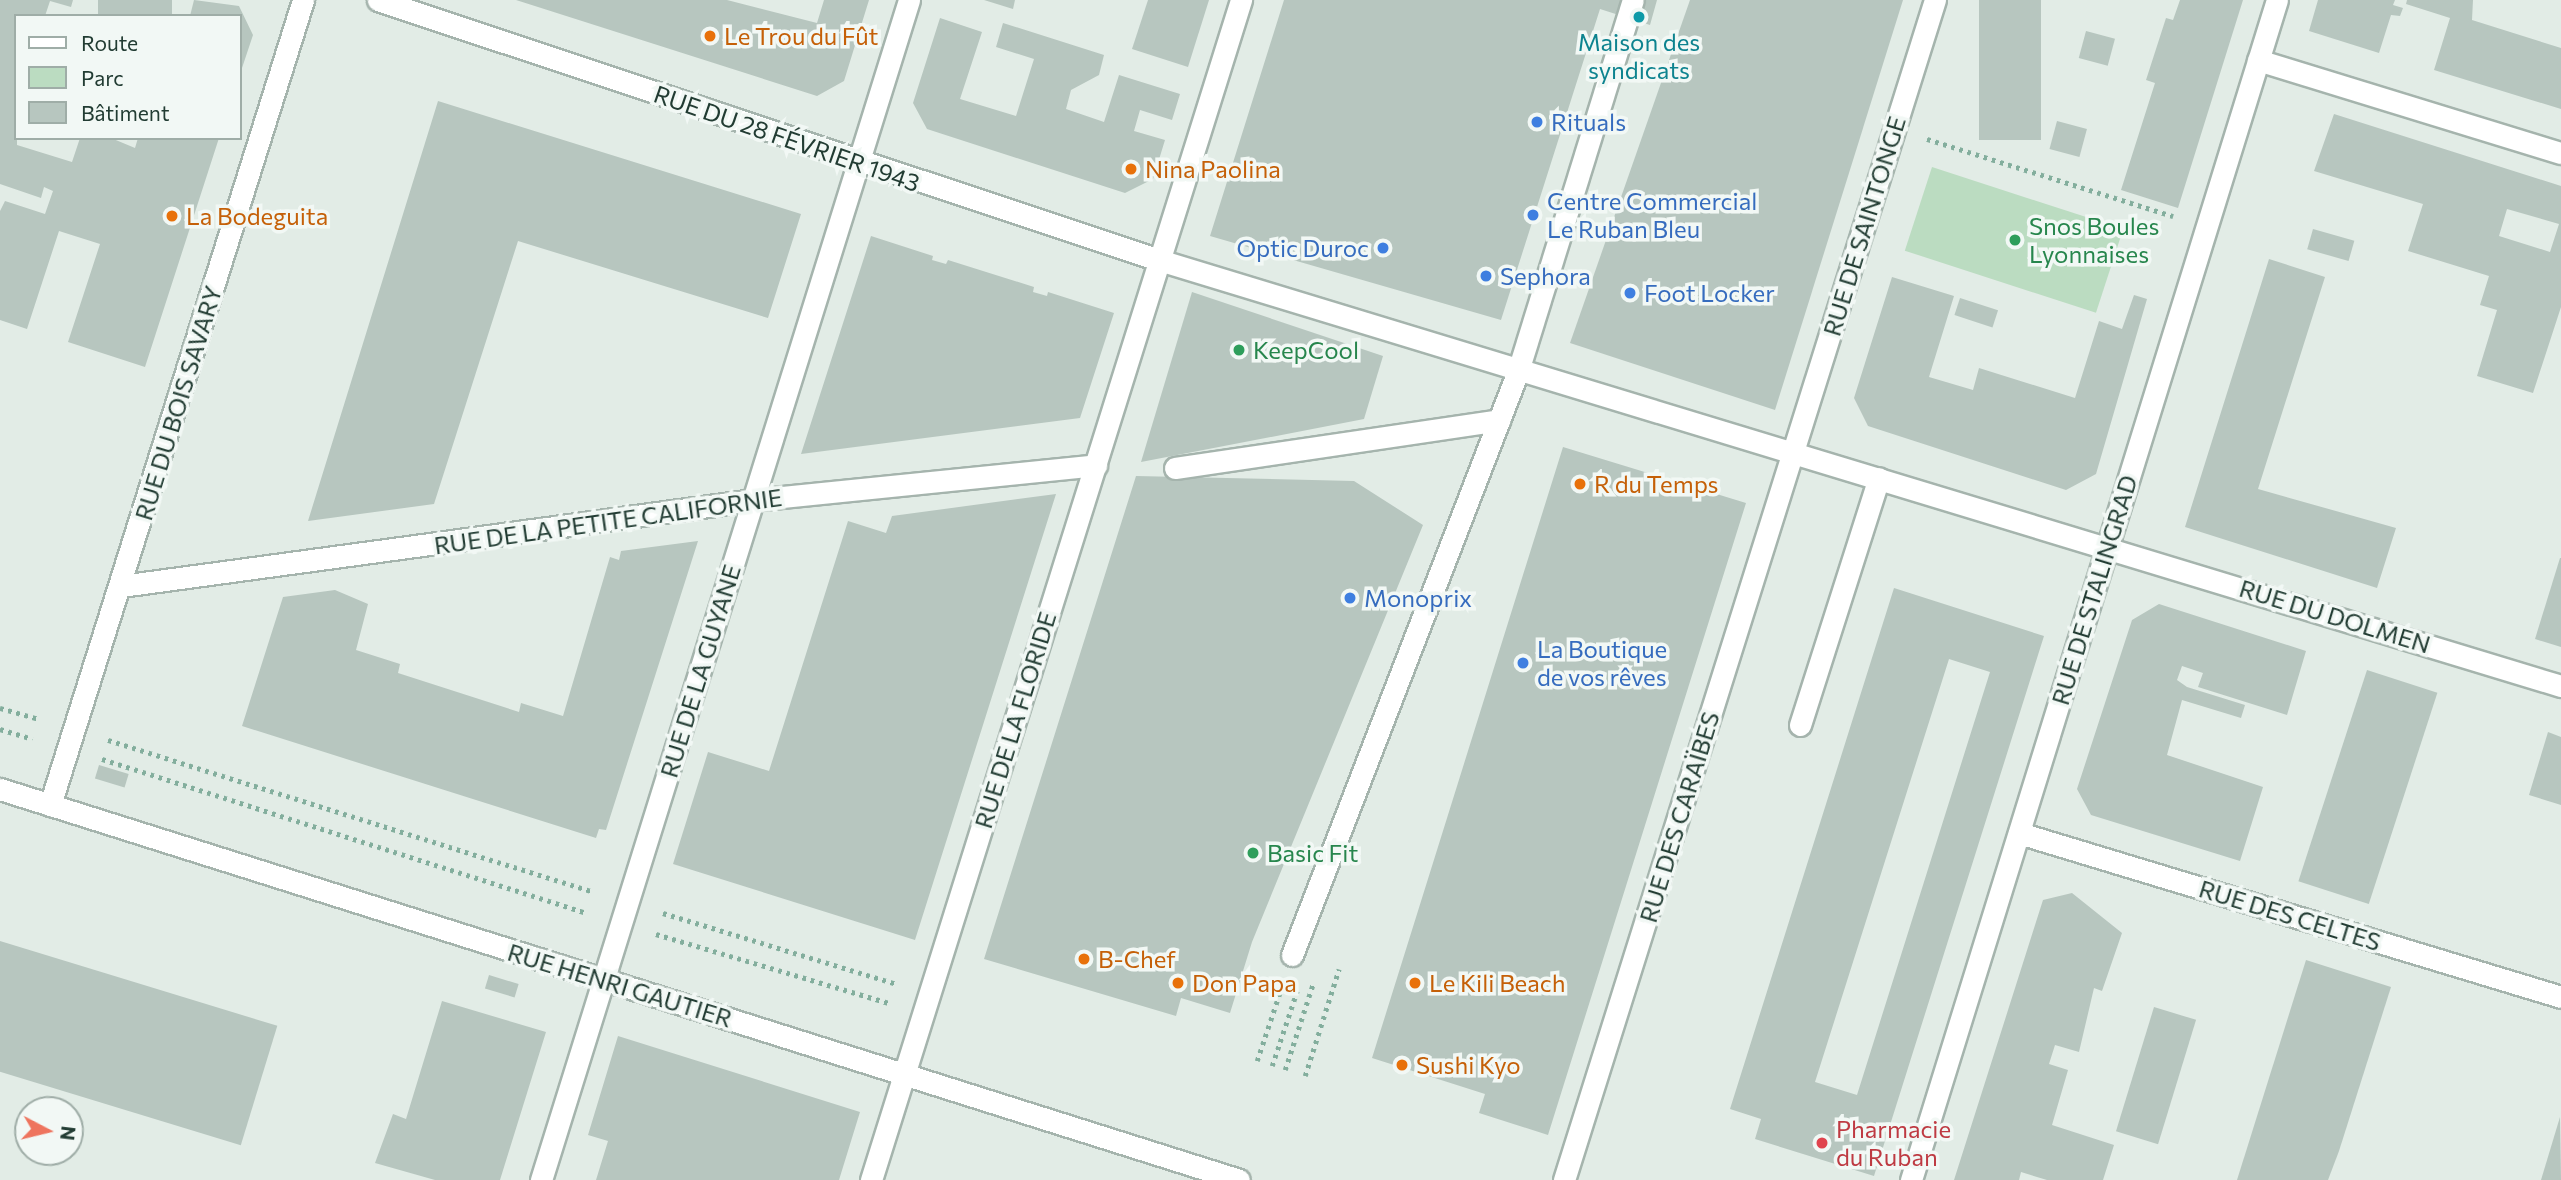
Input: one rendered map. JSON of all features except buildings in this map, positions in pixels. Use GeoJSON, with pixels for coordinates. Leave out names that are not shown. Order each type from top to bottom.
{"type":"FeatureCollection","features":[{"type":"Feature","properties":{"kind":"street","name":"RUE DU BOIS SAVARY"},"geometry":{"type":"LineString","coordinates":[[50,805],[303,0]]}},
{"type":"Feature","properties":{"kind":"street","name":"RUE DU 28 FÉVRIER 1943"},"geometry":{"type":"LineString","coordinates":[[377,0],[1159,261],[1793,453]]}},
{"type":"Feature","properties":{"kind":"street","name":"RUE DE LA GUYANE"},"geometry":{"type":"LineString","coordinates":[[541,1180],[909,0]]}},
{"type":"Feature","properties":{"kind":"street","name":"RUE DE LA FLORIDE"},"geometry":{"type":"LineString","coordinates":[[871,1180],[1241,0]]}},
{"type":"Feature","properties":{"kind":"street"},"geometry":{"type":"LineString","coordinates":[[1292,955],[1518,371],[1633,0]]}},
{"type":"Feature","properties":{"kind":"street","name":"RUE DE SAINTONGE"},"geometry":{"type":"LineString","coordinates":[[1793,453],[1935,0]]}},
{"type":"Feature","properties":{"kind":"street","name":"RUE DE STALINGRAD"},"geometry":{"type":"LineString","coordinates":[[1912,1180],[2277,0]]}},
{"type":"Feature","properties":{"kind":"street"},"geometry":{"type":"LineString","coordinates":[[2258,60],[2561,153]]}},
{"type":"Feature","properties":{"kind":"street"},"geometry":{"type":"LineString","coordinates":[[1175,468],[1499,420]]}},
{"type":"Feature","properties":{"kind":"street","name":"RUE DU DOLMEN"},"geometry":{"type":"LineString","coordinates":[[1793,453],[2108,546],[2561,686]]}},
{"type":"Feature","properties":{"kind":"street","name":"RUE DES CARAÏBES"},"geometry":{"type":"LineString","coordinates":[[1564,1180],[1793,453]]}},
{"type":"Feature","properties":{"kind":"street","name":"RUE DE LA PETITE CALIFORNIE"},"geometry":{"type":"LineString","coordinates":[[121,586],[753,500],[1096,465]]}},
{"type":"Feature","properties":{"kind":"street"},"geometry":{"type":"LineString","coordinates":[[1800,724],[1879,478]]}},
{"type":"Feature","properties":{"kind":"street","name":"RUE HENRI GAUTIER"},"geometry":{"type":"LineString","coordinates":[[0,789],[1236,1180]]}},
{"type":"Feature","properties":{"kind":"street","name":"RUE DES CELTES"},"geometry":{"type":"LineString","coordinates":[[2019,833],[2561,997]]}},
{"type":"Feature","properties":{"kind":"path"},"geometry":{"type":"LineString","coordinates":[[1894,130],[2207,227]]}},
{"type":"Feature","properties":{"kind":"path"},"geometry":{"type":"LineString","coordinates":[[0,708],[72,739],[621,923],[926,1004]]}},
{"type":"Feature","properties":{"kind":"path"},"geometry":{"type":"LineString","coordinates":[[0,729],[72,739],[628,902],[926,1004]]}},
{"type":"Feature","properties":{"kind":"path"},"geometry":{"type":"LineString","coordinates":[[1257,1061],[1292,955]]}},
{"type":"Feature","properties":{"kind":"path"},"geometry":{"type":"LineString","coordinates":[[1305,1076],[1339,969]]}},
{"type":"Feature","properties":{"kind":"path"},"geometry":{"type":"LineString","coordinates":[[1284,1070],[1316,975]]}},
{"type":"Feature","properties":{"kind":"path"},"geometry":{"type":"LineString","coordinates":[[1272,1066],[1299,986]]}},
{"type":"Feature","properties":{"kind":"green space","name":"Snos Boules Lyonnaises"},"geometry":{"type":"Polygon","coordinates":[[[1932,167],[2123,229],[2096,313],[1905,251],[1932,167]]]}},
{"type":"Feature","properties":{"kind":"place","name":"Maison des syndicats"},"geometry":{"type":"Point","coordinates":[1639,17]}},
{"type":"Feature","properties":{"kind":"place","name":"Le Trou du Fût"},"geometry":{"type":"Point","coordinates":[710,36]}},
{"type":"Feature","properties":{"kind":"place","name":"Rituals"},"geometry":{"type":"Point","coordinates":[1537,122]}},
{"type":"Feature","properties":{"kind":"place","name":"Nina Paolina"},"geometry":{"type":"Point","coordinates":[1131,169]}},
{"type":"Feature","properties":{"kind":"place","name":"Centre Commercial Le Ruban Bleu"},"geometry":{"type":"Point","coordinates":[1533,215]}},
{"type":"Feature","properties":{"kind":"place","name":"La Bodeguita"},"geometry":{"type":"Point","coordinates":[172,216]}},
{"type":"Feature","properties":{"kind":"place","name":"Snos Boules Lyonnaises"},"geometry":{"type":"Point","coordinates":[2015,240]}},
{"type":"Feature","properties":{"kind":"place","name":"Optic Duroc"},"geometry":{"type":"Point","coordinates":[1383,248]}},
{"type":"Feature","properties":{"kind":"place","name":"Sephora"},"geometry":{"type":"Point","coordinates":[1486,276]}},
{"type":"Feature","properties":{"kind":"place","name":"Foot Locker"},"geometry":{"type":"Point","coordinates":[1630,293]}},
{"type":"Feature","properties":{"kind":"place","name":"KeepCool"},"geometry":{"type":"Point","coordinates":[1239,350]}},
{"type":"Feature","properties":{"kind":"place","name":"R du Temps"},"geometry":{"type":"Point","coordinates":[1580,484]}},
{"type":"Feature","properties":{"kind":"place","name":"Monoprix"},"geometry":{"type":"Point","coordinates":[1350,598]}},
{"type":"Feature","properties":{"kind":"place","name":"La Boutique de vos rêves"},"geometry":{"type":"Point","coordinates":[1523,663]}},
{"type":"Feature","properties":{"kind":"place","name":"Basic Fit"},"geometry":{"type":"Point","coordinates":[1253,853]}},
{"type":"Feature","properties":{"kind":"place","name":"B-Chef"},"geometry":{"type":"Point","coordinates":[1084,959]}},
{"type":"Feature","properties":{"kind":"place","name":"Don Papa"},"geometry":{"type":"Point","coordinates":[1178,983]}},
{"type":"Feature","properties":{"kind":"place","name":"Le Kili Beach"},"geometry":{"type":"Point","coordinates":[1415,983]}},
{"type":"Feature","properties":{"kind":"place","name":"Sushi Kyo"},"geometry":{"type":"Point","coordinates":[1402,1065]}},
{"type":"Feature","properties":{"kind":"place","name":"Pharmacie du Ruban"},"geometry":{"type":"Point","coordinates":[1822,1143]}}]}
